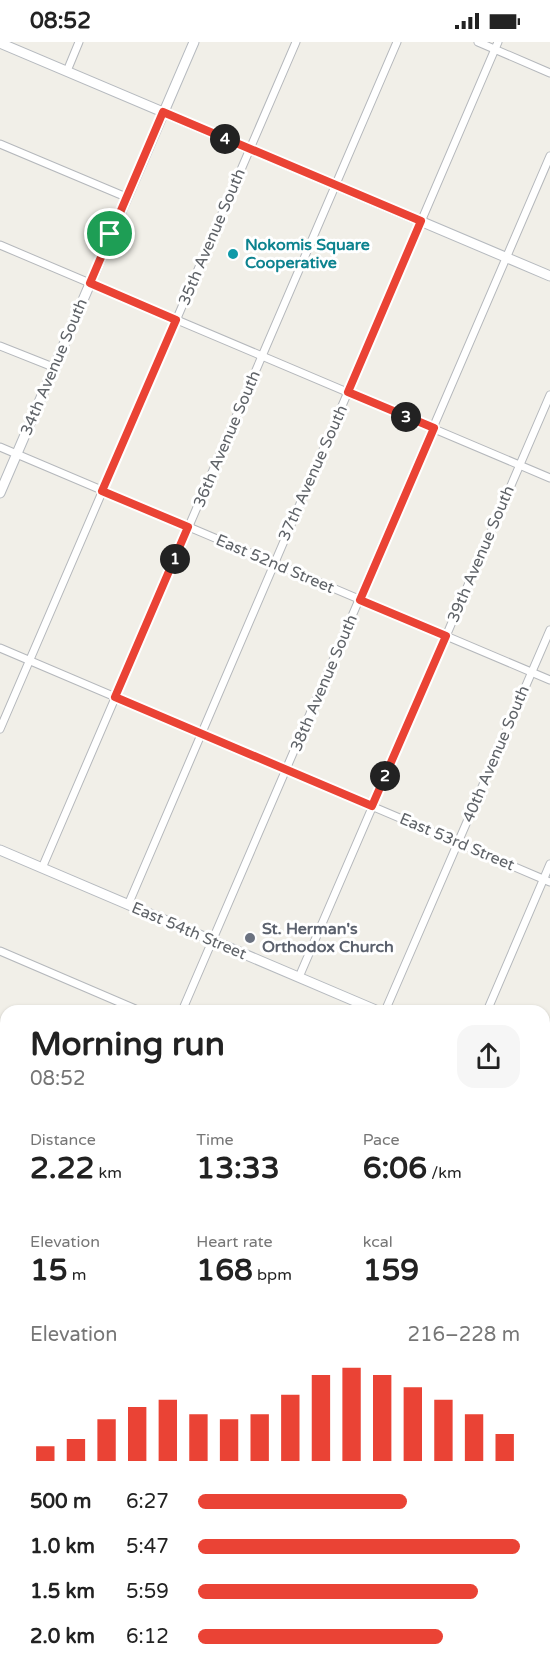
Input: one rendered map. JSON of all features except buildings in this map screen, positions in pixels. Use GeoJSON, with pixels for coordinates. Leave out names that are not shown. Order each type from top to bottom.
{"type":"FeatureCollection","features":[{"type":"Feature","properties":{"kind":"street"},"geometry":{"type":"LineString","coordinates":[[67,71],[80,42]]}},
{"type":"Feature","properties":{"kind":"street","name":"34th Avenue South"},"geometry":{"type":"LineString","coordinates":[[0,493],[194,42]]}},
{"type":"Feature","properties":{"kind":"street","name":"35th Avenue South"},"geometry":{"type":"LineString","coordinates":[[0,729],[296,42]]}},
{"type":"Feature","properties":{"kind":"street","name":"36th Avenue South"},"geometry":{"type":"LineString","coordinates":[[42,868],[397,42]]}},
{"type":"Feature","properties":{"kind":"street"},"geometry":{"type":"LineString","coordinates":[[478,42],[496,45],[550,73]]}},
{"type":"Feature","properties":{"kind":"street"},"geometry":{"type":"LineString","coordinates":[[0,43],[550,276]]}},
{"type":"Feature","properties":{"kind":"street","name":"37th Avenue South"},"geometry":{"type":"LineString","coordinates":[[128,905],[496,45]]}},
{"type":"Feature","properties":{"kind":"street"},"geometry":{"type":"LineString","coordinates":[[0,144],[126,197]]}},
{"type":"Feature","properties":{"kind":"street","name":"38th Avenue South"},"geometry":{"type":"LineString","coordinates":[[185,1005],[550,156]]}},
{"type":"Feature","properties":{"kind":"street"},"geometry":{"type":"LineString","coordinates":[[0,245],[550,478]]}},
{"type":"Feature","properties":{"kind":"street"},"geometry":{"type":"LineString","coordinates":[[0,346],[53,367]]}},
{"type":"Feature","properties":{"kind":"street","name":"39th Avenue South"},"geometry":{"type":"LineString","coordinates":[[299,977],[550,395]]}},
{"type":"Feature","properties":{"kind":"street","name":"East 52nd Street"},"geometry":{"type":"LineString","coordinates":[[0,447],[550,680]]}},
{"type":"Feature","properties":{"kind":"street","name":"40th Avenue South"},"geometry":{"type":"LineString","coordinates":[[389,1005],[550,630]]}},
{"type":"Feature","properties":{"kind":"street","name":"East 53rd Street"},"geometry":{"type":"LineString","coordinates":[[0,648],[547,880]]}},
{"type":"Feature","properties":{"kind":"street","name":"East 54th Street"},"geometry":{"type":"LineString","coordinates":[[0,850],[364,1005]]}},
{"type":"Feature","properties":{"kind":"street"},"geometry":{"type":"LineString","coordinates":[[490,1005],[547,880],[550,864]]}},
{"type":"Feature","properties":{"kind":"street"},"geometry":{"type":"LineString","coordinates":[[0,951],[126,1005]]}},
{"type":"Feature","properties":{"kind":"place","name":"Nokomis Square Cooperative"},"geometry":{"type":"Point","coordinates":[233,254]}},
{"type":"Feature","properties":{"kind":"place","name":"St. Herman's Orthodox Church"},"geometry":{"type":"Point","coordinates":[250,938]}},
{"type":"Feature","properties":{"kind":"route"},"geometry":{"type":"LineString","coordinates":[[163,112],[421,221],[348,392],[434,428],[360,600],[446,636],[372,806],[115,697],[188,527],[102,491],[176,320],[90,283],[110,234],[163,112]]}}]}
